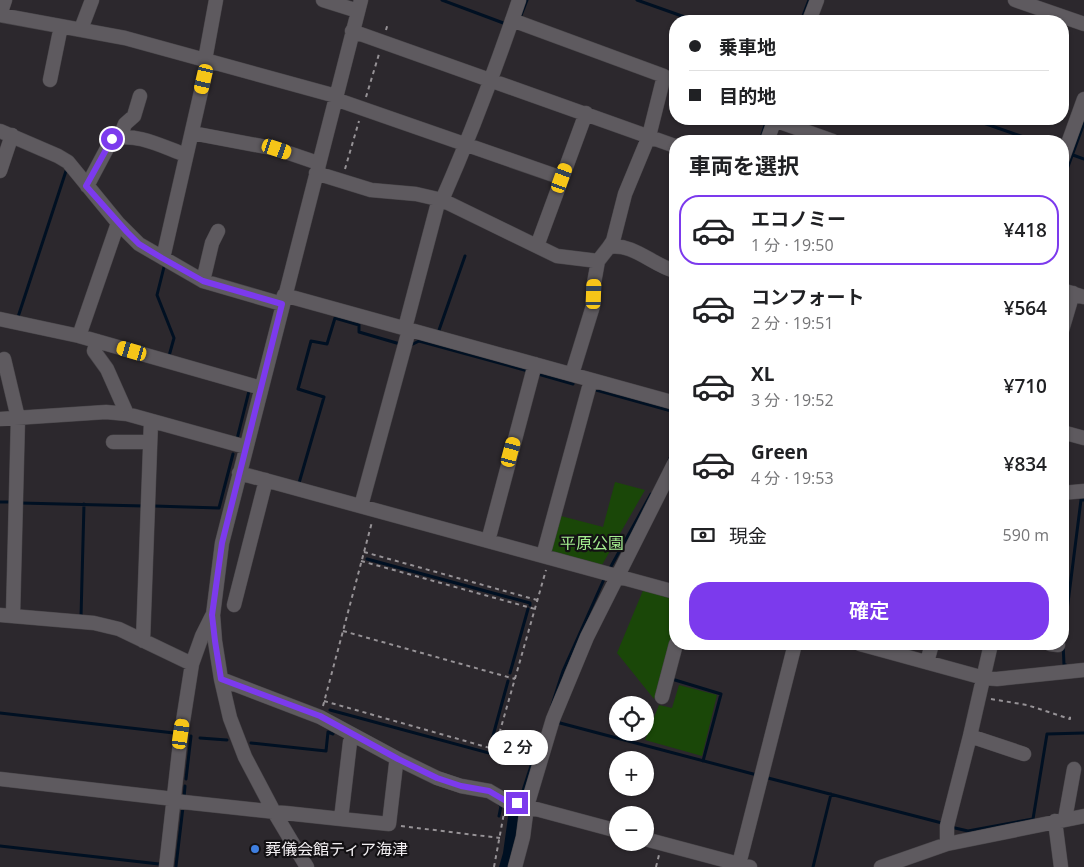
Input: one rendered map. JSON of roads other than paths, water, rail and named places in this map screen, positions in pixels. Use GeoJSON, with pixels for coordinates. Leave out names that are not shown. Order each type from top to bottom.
{"type":"FeatureCollection","features":[{"type":"Feature","properties":{"kind":"street"},"geometry":{"type":"LineString","coordinates":[[5,0],[0,15],[125,38],[336,98],[562,178]]}},
{"type":"Feature","properties":{"kind":"street"},"geometry":{"type":"LineString","coordinates":[[81,30],[92,0]]}},
{"type":"Feature","properties":{"kind":"street"},"geometry":{"type":"LineString","coordinates":[[162,258],[192,133],[207,61],[216,0]]}},
{"type":"Feature","properties":{"kind":"street"},"geometry":{"type":"LineString","coordinates":[[307,867],[274,812],[242,749],[230,718],[221,679],[212,615],[222,543],[359,6],[323,0]]}},
{"type":"Feature","properties":{"kind":"street"},"geometry":{"type":"LineString","coordinates":[[368,508],[407,329],[440,199],[466,145],[492,80],[519,0]]}},
{"type":"Feature","properties":{"kind":"street"},"geometry":{"type":"LineString","coordinates":[[812,15],[817,0]]}},
{"type":"Feature","properties":{"kind":"street"},"geometry":{"type":"LineString","coordinates":[[1015,0],[1058,15]]}},
{"type":"Feature","properties":{"kind":"street"},"geometry":{"type":"LineString","coordinates":[[1069,19],[1084,24]]}},
{"type":"Feature","properties":{"kind":"street"},"geometry":{"type":"LineString","coordinates":[[512,20],[664,76],[649,136],[625,194],[613,241],[598,261],[594,283],[593,306],[572,374]]}},
{"type":"Feature","properties":{"kind":"street"},"geometry":{"type":"LineString","coordinates":[[50,80],[61,26]]}},
{"type":"Feature","properties":{"kind":"street"},"geometry":{"type":"LineString","coordinates":[[352,31],[669,144]]}},
{"type":"Feature","properties":{"kind":"street"},"geometry":{"type":"LineString","coordinates":[[120,137],[125,124],[134,116],[140,96]]}},
{"type":"Feature","properties":{"kind":"street"},"geometry":{"type":"LineString","coordinates":[[1069,141],[1084,99]]}},
{"type":"Feature","properties":{"kind":"street"},"geometry":{"type":"LineString","coordinates":[[537,246],[586,114]]}},
{"type":"Feature","properties":{"kind":"street"},"geometry":{"type":"LineString","coordinates":[[790,125],[817,135]]}},
{"type":"Feature","properties":{"kind":"street"},"geometry":{"type":"LineString","coordinates":[[0,171],[6,133],[68,162],[118,223],[139,244],[203,281],[407,329],[669,401]]}},
{"type":"Feature","properties":{"kind":"street"},"geometry":{"type":"LineString","coordinates":[[192,133],[277,149],[371,190],[416,194],[440,199],[557,256],[598,261]]}},
{"type":"Feature","properties":{"kind":"street"},"geometry":{"type":"LineString","coordinates":[[86,186],[112,139],[120,137],[144,139],[186,155]]}},
{"type":"Feature","properties":{"kind":"street"},"geometry":{"type":"LineString","coordinates":[[79,336],[118,223]]}},
{"type":"Feature","properties":{"kind":"street"},"geometry":{"type":"LineString","coordinates":[[203,281],[212,243],[218,231]]}},
{"type":"Feature","properties":{"kind":"street"},"geometry":{"type":"LineString","coordinates":[[609,247],[618,246],[647,256],[669,268]]}},
{"type":"Feature","properties":{"kind":"street"},"geometry":{"type":"LineString","coordinates":[[1069,306],[1073,293]]}},
{"type":"Feature","properties":{"kind":"street"},"geometry":{"type":"LineString","coordinates":[[0,319],[79,336],[261,388]]}},
{"type":"Feature","properties":{"kind":"street"},"geometry":{"type":"LineString","coordinates":[[97,341],[94,351],[107,369],[127,414]]}},
{"type":"Feature","properties":{"kind":"street"},"geometry":{"type":"LineString","coordinates":[[4,359],[18,418],[6,615],[94,623],[119,629],[192,664]]}},
{"type":"Feature","properties":{"kind":"street"},"geometry":{"type":"LineString","coordinates":[[488,541],[535,364]]}},
{"type":"Feature","properties":{"kind":"street"},"geometry":{"type":"LineString","coordinates":[[546,557],[592,380]]}},
{"type":"Feature","properties":{"kind":"street"},"geometry":{"type":"LineString","coordinates":[[0,420],[106,412],[127,414],[246,447]]}},
{"type":"Feature","properties":{"kind":"street"},"geometry":{"type":"LineString","coordinates":[[144,641],[151,421]]}},
{"type":"Feature","properties":{"kind":"street"},"geometry":{"type":"LineString","coordinates":[[1069,434],[1084,438]]}},
{"type":"Feature","properties":{"kind":"street"},"geometry":{"type":"LineString","coordinates":[[113,442],[150,442]]}},
{"type":"Feature","properties":{"kind":"street"},"geometry":{"type":"LineString","coordinates":[[515,867],[523,837],[527,806],[553,720],[610,574],[669,472]]}},
{"type":"Feature","properties":{"kind":"street"},"geometry":{"type":"LineString","coordinates":[[239,473],[669,590]]}},
{"type":"Feature","properties":{"kind":"street"},"geometry":{"type":"LineString","coordinates":[[234,605],[266,480]]}},
{"type":"Feature","properties":{"kind":"street"},"geometry":{"type":"LineString","coordinates":[[1069,492],[1084,491]]}},
{"type":"Feature","properties":{"kind":"street"},"geometry":{"type":"LineString","coordinates":[[166,867],[181,734],[192,664],[212,615]]}},
{"type":"Feature","properties":{"kind":"street"},"geometry":{"type":"LineString","coordinates":[[662,697],[674,650]]}},
{"type":"Feature","properties":{"kind":"street"},"geometry":{"type":"LineString","coordinates":[[654,841],[745,866],[794,650]]}},
{"type":"Feature","properties":{"kind":"street"},"geometry":{"type":"LineString","coordinates":[[882,650],[984,678],[997,679],[1084,670]]}},
{"type":"Feature","properties":{"kind":"street"},"geometry":{"type":"LineString","coordinates":[[927,662],[930,650]]}},
{"type":"Feature","properties":{"kind":"street"},"geometry":{"type":"LineString","coordinates":[[947,844],[947,826],[990,650]]}},
{"type":"Feature","properties":{"kind":"street"},"geometry":{"type":"LineString","coordinates":[[221,679],[320,716],[437,778],[461,786],[489,791],[506,801],[609,829]]}},
{"type":"Feature","properties":{"kind":"street"},"geometry":{"type":"LineString","coordinates":[[342,819],[350,742],[353,734]]}},
{"type":"Feature","properties":{"kind":"street"},"geometry":{"type":"LineString","coordinates":[[970,736],[1024,754]]}},
{"type":"Feature","properties":{"kind":"street"},"geometry":{"type":"LineString","coordinates":[[0,779],[389,824],[398,759]]}},
{"type":"Feature","properties":{"kind":"street"},"geometry":{"type":"LineString","coordinates":[[1061,867],[1060,820],[1074,769]]}},
{"type":"Feature","properties":{"kind":"street"},"geometry":{"type":"LineString","coordinates":[[881,867],[947,844],[1084,816]]}},
{"type":"Feature","properties":{"kind":"water"},"geometry":{"type":"Polygon","coordinates":[[[509,810],[522,814],[510,867],[499,867],[503,853],[509,810]]]}},
{"type":"Feature","properties":{"kind":"waterway"},"geometry":{"type":"LineString","coordinates":[[442,0],[506,24]]}},
{"type":"Feature","properties":{"kind":"waterway"},"geometry":{"type":"LineString","coordinates":[[520,18],[527,0]]}},
{"type":"Feature","properties":{"kind":"waterway"},"geometry":{"type":"LineString","coordinates":[[637,0],[679,15]]}},
{"type":"Feature","properties":{"kind":"waterway"},"geometry":{"type":"LineString","coordinates":[[803,15],[809,0]]}},
{"type":"Feature","properties":{"kind":"waterway"},"geometry":{"type":"LineString","coordinates":[[1069,164],[1084,123]]}},
{"type":"Feature","properties":{"kind":"waterway"},"geometry":{"type":"LineString","coordinates":[[762,135],[765,125]]}},
{"type":"Feature","properties":{"kind":"waterway"},"geometry":{"type":"LineString","coordinates":[[989,125],[1018,135]]}},
{"type":"Feature","properties":{"kind":"waterway"},"geometry":{"type":"LineString","coordinates":[[1073,155],[1084,159]]}},
{"type":"Feature","properties":{"kind":"waterway"},"geometry":{"type":"LineString","coordinates":[[18,317],[66,171]]}},
{"type":"Feature","properties":{"kind":"waterway"},"geometry":{"type":"LineString","coordinates":[[438,333],[465,256]]}},
{"type":"Feature","properties":{"kind":"waterway"},"geometry":{"type":"LineString","coordinates":[[164,267],[157,295],[174,338],[169,356]]}},
{"type":"Feature","properties":{"kind":"waterway"},"geometry":{"type":"LineString","coordinates":[[299,483],[324,397],[298,389],[311,341],[327,344],[335,318],[359,325],[359,332],[400,344]]}},
{"type":"Feature","properties":{"kind":"waterway"},"geometry":{"type":"LineString","coordinates":[[411,345],[419,341],[528,371]]}},
{"type":"Feature","properties":{"kind":"waterway"},"geometry":{"type":"LineString","coordinates":[[538,374],[573,384]]}},
{"type":"Feature","properties":{"kind":"waterway"},"geometry":{"type":"LineString","coordinates":[[596,390],[669,410]]}},
{"type":"Feature","properties":{"kind":"waterway"},"geometry":{"type":"LineString","coordinates":[[237,439],[249,391]]}},
{"type":"Feature","properties":{"kind":"waterway"},"geometry":{"type":"LineString","coordinates":[[154,506],[219,508],[233,454]]}},
{"type":"Feature","properties":{"kind":"waterway"},"geometry":{"type":"LineString","coordinates":[[609,570],[651,494]]}},
{"type":"Feature","properties":{"kind":"waterway"},"geometry":{"type":"LineString","coordinates":[[1069,595],[1081,500],[1084,500]]}},
{"type":"Feature","properties":{"kind":"waterway"},"geometry":{"type":"LineString","coordinates":[[0,502],[11,502]]}},
{"type":"Feature","properties":{"kind":"waterway"},"geometry":{"type":"LineString","coordinates":[[20,503],[144,506]]}},
{"type":"Feature","properties":{"kind":"waterway"},"geometry":{"type":"LineString","coordinates":[[81,617],[84,504]]}},
{"type":"Feature","properties":{"kind":"waterway"},"geometry":{"type":"LineString","coordinates":[[367,559],[530,603],[530,605]]}},
{"type":"Feature","properties":{"kind":"waterway"},"geometry":{"type":"LineString","coordinates":[[552,705],[563,671],[605,577]]}},
{"type":"Feature","properties":{"kind":"waterway"},"geometry":{"type":"LineString","coordinates":[[510,673],[528,609]]}},
{"type":"Feature","properties":{"kind":"waterway"},"geometry":{"type":"LineString","coordinates":[[1063,650],[1064,665],[1066,665]]}},
{"type":"Feature","properties":{"kind":"waterway"},"geometry":{"type":"LineString","coordinates":[[675,680],[721,694],[703,761]]}},
{"type":"Feature","properties":{"kind":"waterway"},"geometry":{"type":"LineString","coordinates":[[491,743],[508,681]]}},
{"type":"Feature","properties":{"kind":"waterway"},"geometry":{"type":"LineString","coordinates":[[330,710],[522,762]]}},
{"type":"Feature","properties":{"kind":"waterway"},"geometry":{"type":"LineString","coordinates":[[0,713],[174,733]]}},
{"type":"Feature","properties":{"kind":"waterway"},"geometry":{"type":"LineString","coordinates":[[560,723],[757,775]]}},
{"type":"Feature","properties":{"kind":"waterway"},"geometry":{"type":"LineString","coordinates":[[251,743],[326,751],[328,732],[333,734]]}},
{"type":"Feature","properties":{"kind":"waterway"},"geometry":{"type":"LineString","coordinates":[[955,828],[968,831],[1033,819],[1047,734],[1084,733]]}},
{"type":"Feature","properties":{"kind":"waterway"},"geometry":{"type":"LineString","coordinates":[[520,800],[541,735]]}},
{"type":"Feature","properties":{"kind":"waterway"},"geometry":{"type":"LineString","coordinates":[[186,779],[191,736]]}},
{"type":"Feature","properties":{"kind":"waterway"},"geometry":{"type":"LineString","coordinates":[[200,738],[227,740]]}},
{"type":"Feature","properties":{"kind":"waterway"},"geometry":{"type":"LineString","coordinates":[[768,778],[942,823]]}},
{"type":"Feature","properties":{"kind":"waterway"},"geometry":{"type":"LineString","coordinates":[[184,798],[185,786]]}},
{"type":"Feature","properties":{"kind":"waterway"},"geometry":{"type":"LineString","coordinates":[[813,867],[831,794]]}},
{"type":"Feature","properties":{"kind":"waterway"},"geometry":{"type":"LineString","coordinates":[[498,803],[501,806],[499,816]]}},
{"type":"Feature","properties":{"kind":"waterway"},"geometry":{"type":"LineString","coordinates":[[176,866],[183,807]]}},
{"type":"Feature","properties":{"kind":"waterway"},"geometry":{"type":"LineString","coordinates":[[0,846],[159,864]]}},
{"type":"Feature","properties":{"kind":"place","name":"葬儀会館ティア海津"},"geometry":{"type":"Point","coordinates":[255,849]}},
{"type":"Feature","properties":{"kind":"park label","name":"平原公園"},"geometry":{"type":"Point","coordinates":[592,543]}}]}
